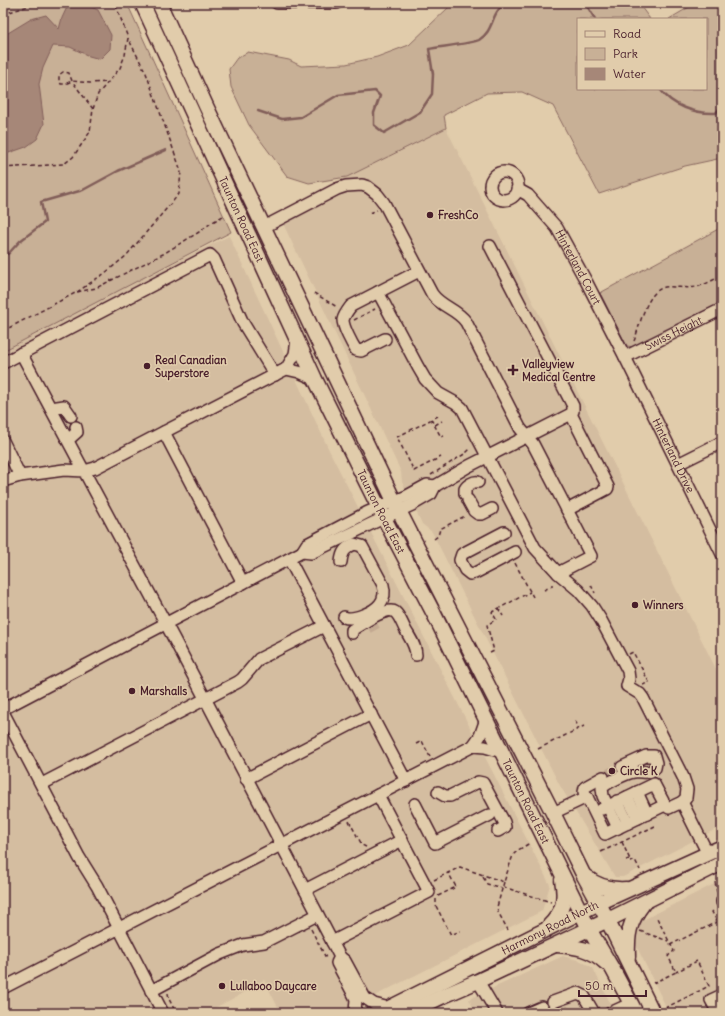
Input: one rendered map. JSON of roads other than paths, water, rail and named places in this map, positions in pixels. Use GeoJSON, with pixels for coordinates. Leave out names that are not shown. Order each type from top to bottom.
{"type":"FeatureCollection","features":[{"type":"Feature","properties":{"kind":"main road","name":"Taunton Road East"},"geometry":{"type":"LineString","coordinates":[[142,3],[298,339],[315,379],[434,614],[580,912],[634,1008]]}},
{"type":"Feature","properties":{"kind":"main road","name":"Taunton Road East"},"geometry":{"type":"LineString","coordinates":[[159,3],[207,108],[396,506],[583,874],[608,920],[628,962],[659,1010]]}},
{"type":"Feature","properties":{"kind":"main road","name":"Harmony Road North"},"geometry":{"type":"LineString","coordinates":[[408,1013],[438,991],[545,930],[599,903],[722,847]]}},
{"type":"Feature","properties":{"kind":"main road","name":"Harmony Road North"},"geometry":{"type":"LineString","coordinates":[[384,1010],[438,991],[478,981],[608,920],[722,863]]}},
{"type":"Feature","properties":{"kind":"main road"},"geometry":{"type":"LineString","coordinates":[[545,930],[558,917],[563,902],[564,887],[561,872]]}},
{"type":"Feature","properties":{"kind":"main road"},"geometry":{"type":"LineString","coordinates":[[583,874],[598,885],[607,889],[634,888]]}},
{"type":"Feature","properties":{"kind":"main road"},"geometry":{"type":"LineString","coordinates":[[628,962],[627,944],[630,928],[634,916],[644,902]]}},
{"type":"Feature","properties":{"kind":"main road"},"geometry":{"type":"LineString","coordinates":[[554,945],[584,949],[596,954],[613,970]]}},
{"type":"Feature","properties":{"kind":"street"},"geometry":{"type":"LineString","coordinates":[[277,3],[337,3]]}},
{"type":"Feature","properties":{"kind":"street"},"geometry":{"type":"LineString","coordinates":[[264,228],[342,187],[358,185],[368,187],[377,194],[384,203],[434,298],[464,320],[518,424],[533,444],[591,556],[558,573]]}},
{"type":"Feature","properties":{"kind":"street","name":"Hinterland Court"},"geometry":{"type":"LineString","coordinates":[[517,189],[528,195],[557,228],[625,357]]}},
{"type":"Feature","properties":{"kind":"street"},"geometry":{"type":"LineString","coordinates":[[3,709],[302,552],[307,544],[396,506],[431,494],[435,486],[469,466],[570,414],[573,411],[573,406],[490,246]]}},
{"type":"Feature","properties":{"kind":"street"},"geometry":{"type":"LineString","coordinates":[[3,363],[210,255],[214,259],[243,323],[275,375]]}},
{"type":"Feature","properties":{"kind":"street"},"geometry":{"type":"LineString","coordinates":[[392,335],[361,351],[356,350],[344,323],[345,315],[351,306],[419,270]]}},
{"type":"Feature","properties":{"kind":"street"},"geometry":{"type":"LineString","coordinates":[[378,292],[392,335],[438,393],[456,402],[462,408],[535,548],[558,573],[583,595],[595,609],[628,671],[629,679],[627,686],[640,694],[642,697],[683,777],[687,793],[686,798],[682,802],[669,808],[665,805],[654,784],[594,813]]}},
{"type":"Feature","properties":{"kind":"street","name":"Swiss Height"},"geometry":{"type":"LineString","coordinates":[[625,357],[722,309]]}},
{"type":"Feature","properties":{"kind":"street"},"geometry":{"type":"LineString","coordinates":[[3,481],[20,476],[61,470],[84,471],[95,468],[286,369],[295,354],[298,339]]}},
{"type":"Feature","properties":{"kind":"street"},"geometry":{"type":"LineString","coordinates":[[22,353],[340,957],[345,961],[365,998],[384,1010]]}},
{"type":"Feature","properties":{"kind":"street","name":"Hinterland Drive"},"geometry":{"type":"LineString","coordinates":[[625,357],[722,554]]}},
{"type":"Feature","properties":{"kind":"street"},"geometry":{"type":"LineString","coordinates":[[286,369],[315,379]]}},
{"type":"Feature","properties":{"kind":"street"},"geometry":{"type":"LineString","coordinates":[[51,408],[64,406],[70,416]]}},
{"type":"Feature","properties":{"kind":"street"},"geometry":{"type":"LineString","coordinates":[[567,510],[607,489],[608,487],[570,414]]}},
{"type":"Feature","properties":{"kind":"street"},"geometry":{"type":"LineString","coordinates":[[68,440],[77,432],[76,427]]}},
{"type":"Feature","properties":{"kind":"street"},"geometry":{"type":"LineString","coordinates":[[164,432],[244,583]]}},
{"type":"Feature","properties":{"kind":"street"},"geometry":{"type":"LineString","coordinates":[[3,441],[20,476]]}},
{"type":"Feature","properties":{"kind":"street"},"geometry":{"type":"LineString","coordinates":[[678,464],[722,442]]}},
{"type":"Feature","properties":{"kind":"street"},"geometry":{"type":"LineString","coordinates":[[478,482],[467,486],[465,489],[474,511],[478,514],[482,514],[492,509]]}},
{"type":"Feature","properties":{"kind":"street"},"geometry":{"type":"LineString","coordinates":[[504,532],[462,554],[460,560],[465,570],[472,574],[515,558]]}},
{"type":"Feature","properties":{"kind":"street"},"geometry":{"type":"LineString","coordinates":[[341,562],[342,555],[346,549],[354,544],[362,546],[384,588],[384,594],[378,606],[357,618],[347,618]]}},
{"type":"Feature","properties":{"kind":"street"},"geometry":{"type":"LineString","coordinates":[[289,559],[406,781]]}},
{"type":"Feature","properties":{"kind":"street"},"geometry":{"type":"LineString","coordinates":[[397,615],[393,614],[352,634],[352,630],[362,624],[386,611],[392,611],[397,615],[414,647],[416,655]]}},
{"type":"Feature","properties":{"kind":"street"},"geometry":{"type":"LineString","coordinates":[[42,784],[205,700],[240,680],[259,659],[324,626]]}},
{"type":"Feature","properties":{"kind":"street"},"geometry":{"type":"LineString","coordinates":[[3,712],[79,857],[98,886],[163,1013]]}},
{"type":"Feature","properties":{"kind":"street"},"geometry":{"type":"LineString","coordinates":[[246,779],[371,714]]}},
{"type":"Feature","properties":{"kind":"street"},"geometry":{"type":"LineString","coordinates":[[3,988],[472,746],[480,736],[486,720]]}},
{"type":"Feature","properties":{"kind":"street"},"geometry":{"type":"LineString","coordinates":[[472,746],[485,747],[502,752]]}},
{"type":"Feature","properties":{"kind":"street"},"geometry":{"type":"LineString","coordinates":[[622,767],[643,757],[641,772],[626,797],[633,821]]}},
{"type":"Feature","properties":{"kind":"street"},"geometry":{"type":"LineString","coordinates":[[626,797],[602,794],[604,786],[631,772],[641,772]]}},
{"type":"Feature","properties":{"kind":"street"},"geometry":{"type":"LineString","coordinates":[[603,777],[585,787],[584,792],[605,834],[665,805]]}},
{"type":"Feature","properties":{"kind":"street"},"geometry":{"type":"LineString","coordinates":[[438,792],[445,796],[450,796],[477,782],[483,783],[505,825],[498,831]]}},
{"type":"Feature","properties":{"kind":"street"},"geometry":{"type":"LineString","coordinates":[[332,942],[429,892],[378,795]]}},
{"type":"Feature","properties":{"kind":"street"},"geometry":{"type":"LineString","coordinates":[[553,813],[587,797]]}},
{"type":"Feature","properties":{"kind":"street"},"geometry":{"type":"LineString","coordinates":[[626,797],[633,821]]}},
{"type":"Feature","properties":{"kind":"street"},"geometry":{"type":"LineString","coordinates":[[682,802],[708,854]]}},
{"type":"Feature","properties":{"kind":"street"},"geometry":{"type":"LineString","coordinates":[[415,804],[435,843],[490,815]]}},
{"type":"Feature","properties":{"kind":"street"},"geometry":{"type":"LineString","coordinates":[[305,890],[402,840]]}},
{"type":"Feature","properties":{"kind":"street"},"geometry":{"type":"LineString","coordinates":[[151,991],[220,954],[243,946],[264,942],[318,915]]}},
{"type":"Feature","properties":{"kind":"street"},"geometry":{"type":"LineString","coordinates":[[340,957],[337,963],[356,999],[355,1013]]}},
{"type":"Feature","properties":{"kind":"street"},"geometry":{"type":"LineString","coordinates":[[478,981],[497,1013]]}},
{"type":"Feature","properties":{"kind":"street"},"geometry":{"type":"LineString","coordinates":[[558,1003],[578,993],[584,996],[594,1013]]}},
{"type":"Feature","properties":{"kind":"street"},"geometry":{"type":"LineString","coordinates":[[718,1013],[711,1000],[722,995]]}},
{"type":"Feature","properties":{"kind":"street"},"geometry":{"type":"LineString","coordinates":[[488,999],[488,1009],[490,1013]]}},
{"type":"Feature","properties":{"kind":"street"},"geometry":{"type":"LineString","coordinates":[[610,1013],[634,1008]]}},
{"type":"Feature","properties":{"kind":"water"},"geometry":{"type":"Polygon","coordinates":[[[82,3],[98,10],[111,35],[110,49],[100,59],[89,56],[70,47],[53,46],[43,68],[39,84],[44,124],[37,139],[26,147],[3,155],[3,36],[31,19],[46,15],[59,29],[68,5],[82,3]]]}},
{"type":"Feature","properties":{"kind":"waterway"},"geometry":{"type":"LineString","coordinates":[[258,111],[282,119],[301,117],[338,95],[375,91],[380,96],[374,113],[374,125],[384,133],[420,112],[432,94],[433,74],[429,49],[479,40],[488,31],[499,9],[510,3]]}},
{"type":"Feature","properties":{"kind":"waterway"},"geometry":{"type":"LineString","coordinates":[[581,3],[586,4],[594,18]]}},
{"type":"Feature","properties":{"kind":"waterway"},"geometry":{"type":"LineString","coordinates":[[661,90],[677,104],[700,112],[716,113],[722,105]]}},
{"type":"Feature","properties":{"kind":"waterway"},"geometry":{"type":"LineString","coordinates":[[3,255],[9,253],[20,241],[45,222],[41,202],[83,190],[118,171],[166,150]]}},
{"type":"Feature","properties":{"kind":"tunnel"},"geometry":{"type":"LineString","coordinates":[[368,628],[377,623]]}},
{"type":"Feature","properties":{"kind":"tunnel"},"geometry":{"type":"LineString","coordinates":[[603,777],[622,767]]}},
{"type":"Feature","properties":{"kind":"tunnel"},"geometry":{"type":"LineString","coordinates":[[549,1004],[554,1013]]}},
{"type":"Feature","properties":{"kind":"tunnel"},"geometry":{"type":"LineString","coordinates":[[563,1009],[566,1013]]}},
{"type":"Feature","properties":{"kind":"place","name":"FreshCo"},"geometry":{"type":"Point","coordinates":[430,215]}},
{"type":"Feature","properties":{"kind":"place","name":"Real Canadian Superstore"},"geometry":{"type":"Point","coordinates":[147,366]}},
{"type":"Feature","properties":{"kind":"place","name":"Valleyview Medical Centre"},"geometry":{"type":"Point","coordinates":[513,370]}},
{"type":"Feature","properties":{"kind":"place","name":"Winners"},"geometry":{"type":"Point","coordinates":[635,605]}},
{"type":"Feature","properties":{"kind":"place","name":"Marshalls"},"geometry":{"type":"Point","coordinates":[132,691]}},
{"type":"Feature","properties":{"kind":"place","name":"Circle K"},"geometry":{"type":"Point","coordinates":[612,771]}},
{"type":"Feature","properties":{"kind":"place","name":"Lullaboo Daycare"},"geometry":{"type":"Point","coordinates":[222,986]}}]}
